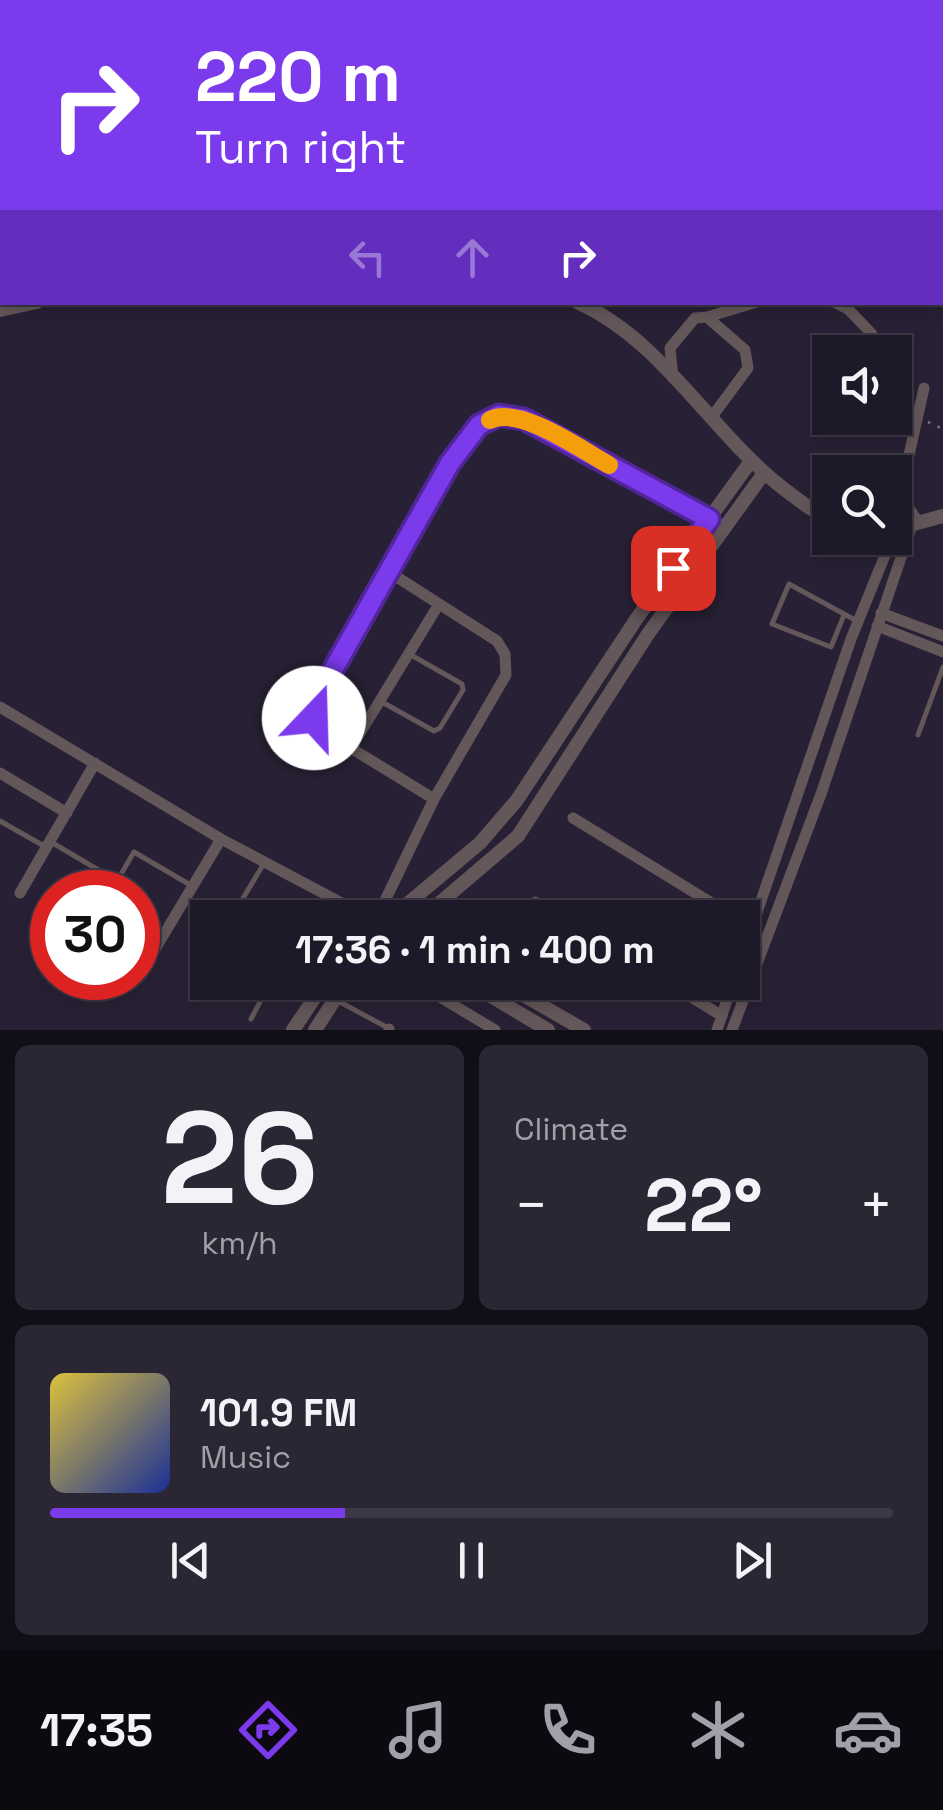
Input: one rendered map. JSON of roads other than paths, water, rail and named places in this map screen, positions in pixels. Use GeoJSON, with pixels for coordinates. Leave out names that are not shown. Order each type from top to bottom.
{"type":"FeatureCollection","features":[{"type":"Feature","properties":{"kind":"street"},"geometry":{"type":"LineString","coordinates":[[583,305],[605,315],[673,378],[764,474],[812,510]]}},
{"type":"Feature","properties":{"kind":"street"},"geometry":{"type":"LineString","coordinates":[[673,378],[670,348],[695,318],[748,305]]}},
{"type":"Feature","properties":{"kind":"street"},"geometry":{"type":"LineString","coordinates":[[840,305],[872,334]]}},
{"type":"Feature","properties":{"kind":"street"},"geometry":{"type":"LineString","coordinates":[[707,318],[749,358],[748,368],[711,418]]}},
{"type":"Feature","properties":{"kind":"street"},"geometry":{"type":"LineString","coordinates":[[916,524],[900,495],[924,388]]}},
{"type":"Feature","properties":{"kind":"street"},"geometry":{"type":"LineString","coordinates":[[434,799],[323,731],[312,707],[450,463],[479,425],[499,415],[524,419],[725,527]]}},
{"type":"Feature","properties":{"kind":"street"},"geometry":{"type":"LineString","coordinates":[[419,900],[480,843],[517,800],[752,461]]}},
{"type":"Feature","properties":{"kind":"street"},"geometry":{"type":"LineString","coordinates":[[443,900],[518,836],[648,634],[764,474]]}},
{"type":"Feature","properties":{"kind":"street"},"geometry":{"type":"LineString","coordinates":[[912,525],[943,516]]}},
{"type":"Feature","properties":{"kind":"street"},"geometry":{"type":"LineString","coordinates":[[732,1030],[916,524]]}},
{"type":"Feature","properties":{"kind":"street"},"geometry":{"type":"LineString","coordinates":[[757,900],[885,555]]}},
{"type":"Feature","properties":{"kind":"street"},"geometry":{"type":"LineString","coordinates":[[383,900],[434,799],[506,675],[506,654],[497,641],[388,572]]}},
{"type":"Feature","properties":{"kind":"street"},"geometry":{"type":"LineString","coordinates":[[351,748],[439,604]]}},
{"type":"Feature","properties":{"kind":"street"},"geometry":{"type":"LineString","coordinates":[[882,612],[943,636]]}},
{"type":"Feature","properties":{"kind":"street"},"geometry":{"type":"LineString","coordinates":[[877,626],[943,652]]}},
{"type":"Feature","properties":{"kind":"street"},"geometry":{"type":"LineString","coordinates":[[0,707],[221,839],[344,900]]}},
{"type":"Feature","properties":{"kind":"street"},"geometry":{"type":"LineString","coordinates":[[20,893],[95,763]]}},
{"type":"Feature","properties":{"kind":"street"},"geometry":{"type":"LineString","coordinates":[[0,773],[67,812]]}},
{"type":"Feature","properties":{"kind":"street"},"geometry":{"type":"LineString","coordinates":[[573,818],[707,900]]}},
{"type":"Feature","properties":{"kind":"street"},"geometry":{"type":"LineString","coordinates":[[160,940],[221,839]]}},
{"type":"Feature","properties":{"kind":"street"},"geometry":{"type":"LineString","coordinates":[[760,933],[766,937]]}},
{"type":"Feature","properties":{"kind":"street"},"geometry":{"type":"LineString","coordinates":[[293,1030],[313,1000]]}},
{"type":"Feature","properties":{"kind":"street"},"geometry":{"type":"LineString","coordinates":[[315,1030],[335,1000]]}},
{"type":"Feature","properties":{"kind":"street"},"geometry":{"type":"LineString","coordinates":[[445,1000],[496,1030]]}},
{"type":"Feature","properties":{"kind":"street"},"geometry":{"type":"LineString","coordinates":[[498,1000],[548,1030]]}},
{"type":"Feature","properties":{"kind":"street"},"geometry":{"type":"LineString","coordinates":[[532,1000],[584,1030]]}},
{"type":"Feature","properties":{"kind":"street"},"geometry":{"type":"LineString","coordinates":[[697,1000],[722,1016]]}},
{"type":"Feature","properties":{"kind":"street"},"geometry":{"type":"LineString","coordinates":[[717,1030],[728,1000]]}},
{"type":"Feature","properties":{"kind":"lane"},"geometry":{"type":"LineString","coordinates":[[844,615],[830,647],[772,624],[788,584],[837,606],[844,615],[858,621]]}},
{"type":"Feature","properties":{"kind":"lane"},"geometry":{"type":"LineString","coordinates":[[836,634],[851,639]]}},
{"type":"Feature","properties":{"kind":"lane"},"geometry":{"type":"LineString","coordinates":[[380,700],[434,731],[440,728],[463,690],[462,684],[409,654]]}},
{"type":"Feature","properties":{"kind":"lane"},"geometry":{"type":"LineString","coordinates":[[918,735],[943,667]]}},
{"type":"Feature","properties":{"kind":"lane"},"geometry":{"type":"LineString","coordinates":[[0,820],[117,881],[134,852],[192,886]]}},
{"type":"Feature","properties":{"kind":"lane"},"geometry":{"type":"LineString","coordinates":[[242,900],[264,862]]}},
{"type":"Feature","properties":{"kind":"lane"},"geometry":{"type":"LineString","coordinates":[[250,1020],[261,1000]]}},
{"type":"Feature","properties":{"kind":"lane"},"geometry":{"type":"LineString","coordinates":[[335,1000],[390,1030]]}}]}
